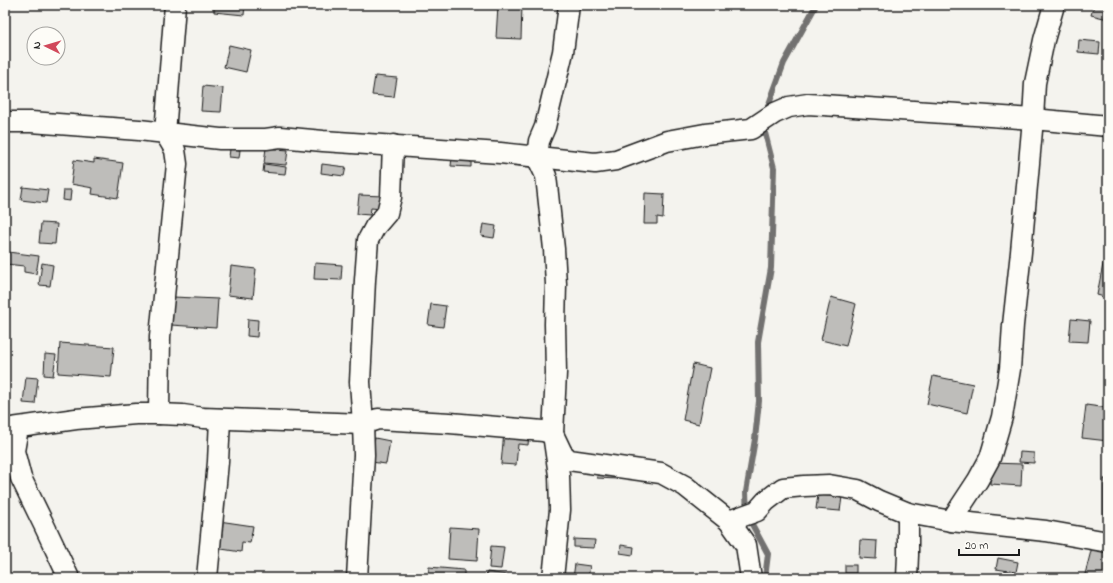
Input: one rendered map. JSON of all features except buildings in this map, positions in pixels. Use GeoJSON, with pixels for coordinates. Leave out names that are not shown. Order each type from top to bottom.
{"type":"FeatureCollection","features":[{"type":"Feature","properties":{"kind":"street"},"geometry":{"type":"LineString","coordinates":[[159,414],[159,360],[161,329],[177,164],[175,150],[165,133],[175,5]]}},
{"type":"Feature","properties":{"kind":"street"},"geometry":{"type":"LineString","coordinates":[[553,578],[560,510],[559,474],[553,434],[556,373],[556,284],[554,249],[546,176],[537,157],[539,141],[545,127],[563,52],[569,5]]}},
{"type":"Feature","properties":{"kind":"street"},"geometry":{"type":"LineString","coordinates":[[951,521],[978,480],[990,458],[1002,416],[1010,370],[1035,83],[1044,40],[1054,5]]}},
{"type":"Feature","properties":{"kind":"street"},"geometry":{"type":"LineString","coordinates":[[5,122],[31,122],[104,127],[220,139],[266,140],[280,137],[500,153],[595,163],[616,160],[667,141],[705,134],[751,129],[775,113],[789,107],[808,104],[1033,119],[1108,126]]}},
{"type":"Feature","properties":{"kind":"street"},"geometry":{"type":"LineString","coordinates":[[357,578],[364,454],[360,382],[368,240],[375,227],[387,213],[391,198],[393,145]]}},
{"type":"Feature","properties":{"kind":"street"},"geometry":{"type":"LineString","coordinates":[[69,578],[21,478],[14,451],[11,429],[106,416],[159,414],[220,419],[363,424],[378,419],[450,423],[543,431],[553,434],[562,453],[569,460],[661,473],[685,486],[729,521],[746,545],[751,578]]}},
{"type":"Feature","properties":{"kind":"street"},"geometry":{"type":"LineString","coordinates":[[207,578],[218,462],[220,419]]}},
{"type":"Feature","properties":{"kind":"street"},"geometry":{"type":"LineString","coordinates":[[729,521],[757,511],[766,501],[783,488],[830,485],[858,490],[879,501],[908,513],[951,521],[1046,531],[1108,542]]}},
{"type":"Feature","properties":{"kind":"street"},"geometry":{"type":"LineString","coordinates":[[907,578],[908,513]]}},
{"type":"Feature","properties":{"kind":"waterway"},"geometry":{"type":"LineString","coordinates":[[766,112],[784,63],[815,5]]}},
{"type":"Feature","properties":{"kind":"waterway"},"geometry":{"type":"LineString","coordinates":[[763,125],[774,168],[771,268],[758,342],[759,401],[755,439],[746,492],[747,515],[768,554],[765,578]]}}]}
